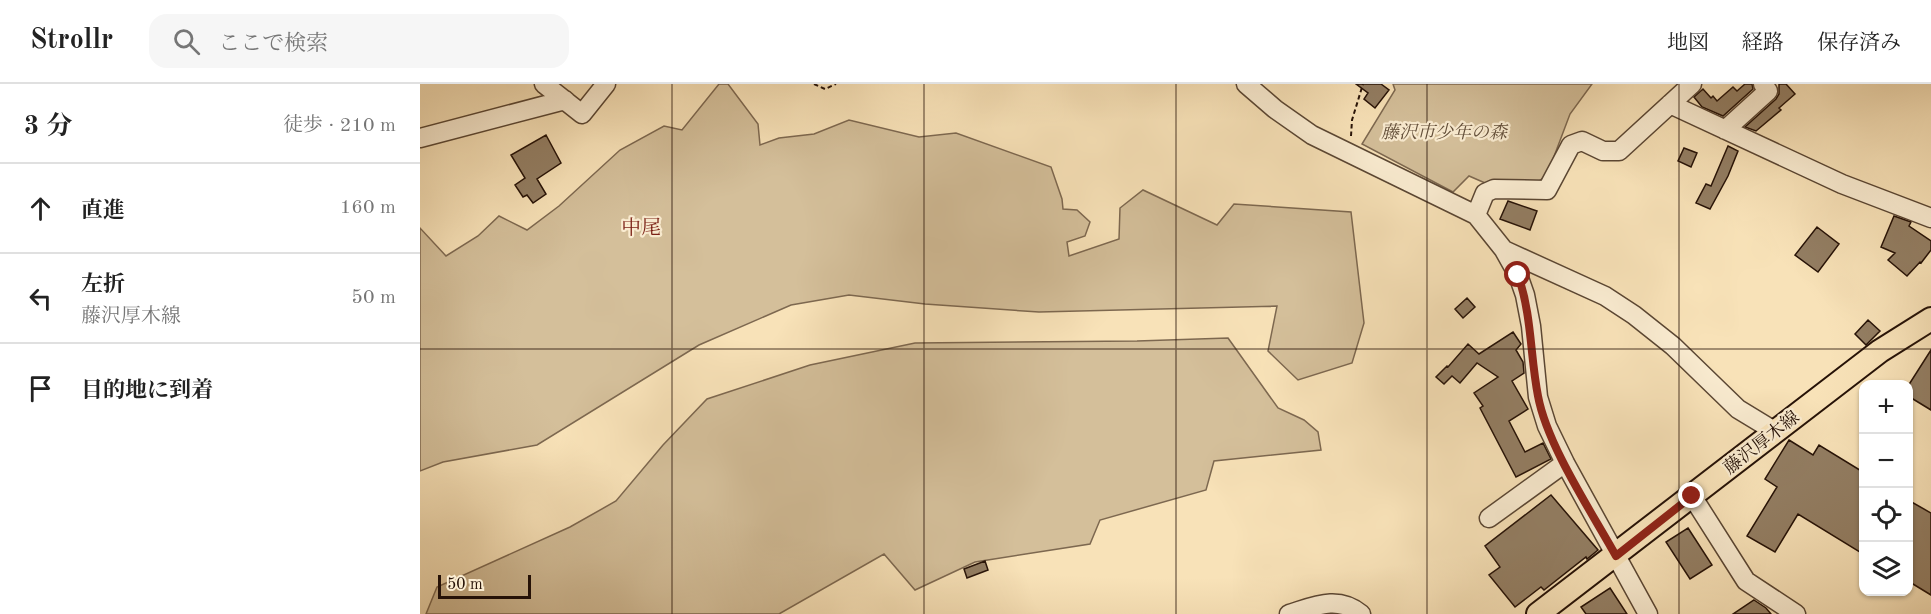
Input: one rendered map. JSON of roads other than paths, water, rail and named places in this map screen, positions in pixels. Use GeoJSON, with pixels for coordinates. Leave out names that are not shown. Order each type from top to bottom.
{"type":"FeatureCollection","features":[{"type":"Feature","properties":{"kind":"main road","name":"藤沢厚木線"},"geometry":{"type":"LineString","coordinates":[[1538,614],[1880,351],[1931,319]]}},
{"type":"Feature","properties":{"kind":"street"},"geometry":{"type":"LineString","coordinates":[[544,84],[582,114],[606,84]]}},
{"type":"Feature","properties":{"kind":"street"},"geometry":{"type":"LineString","coordinates":[[1246,84],[1275,109],[1312,135],[1476,215],[1504,250],[1518,275],[1525,295],[1531,326],[1538,397],[1547,426],[1648,614]]}},
{"type":"Feature","properties":{"kind":"street"},"geometry":{"type":"LineString","coordinates":[[1476,215],[1485,193],[1494,189],[1547,190],[1571,145],[1582,141],[1603,151],[1619,152],[1692,84]]}},
{"type":"Feature","properties":{"kind":"street"},"geometry":{"type":"LineString","coordinates":[[1725,129],[1768,91],[1763,84]]}},
{"type":"Feature","properties":{"kind":"street"},"geometry":{"type":"LineString","coordinates":[[420,138],[565,100]]}},
{"type":"Feature","properties":{"kind":"street"},"geometry":{"type":"LineString","coordinates":[[1670,104],[1842,184],[1931,218]]}},
{"type":"Feature","properties":{"kind":"street"},"geometry":{"type":"LineString","coordinates":[[1504,250],[1605,296],[1634,315],[1673,346],[1738,409],[1776,432]]}},
{"type":"Feature","properties":{"kind":"street"},"geometry":{"type":"LineString","coordinates":[[1489,518],[1565,463]]}},
{"type":"Feature","properties":{"kind":"street"},"geometry":{"type":"LineString","coordinates":[[1692,496],[1746,581],[1796,614]]}},
{"type":"Feature","properties":{"kind":"street"},"geometry":{"type":"LineString","coordinates":[[1289,614],[1332,602],[1350,607],[1361,614]]}},
{"type":"Feature","properties":{"kind":"district","name":"中尾"},"geometry":{"type":"Point","coordinates":[641,229]}},
{"type":"Feature","properties":{"kind":"park label","name":"藤沢市少年の森"},"geometry":{"type":"Point","coordinates":[1444,133]}}]}
